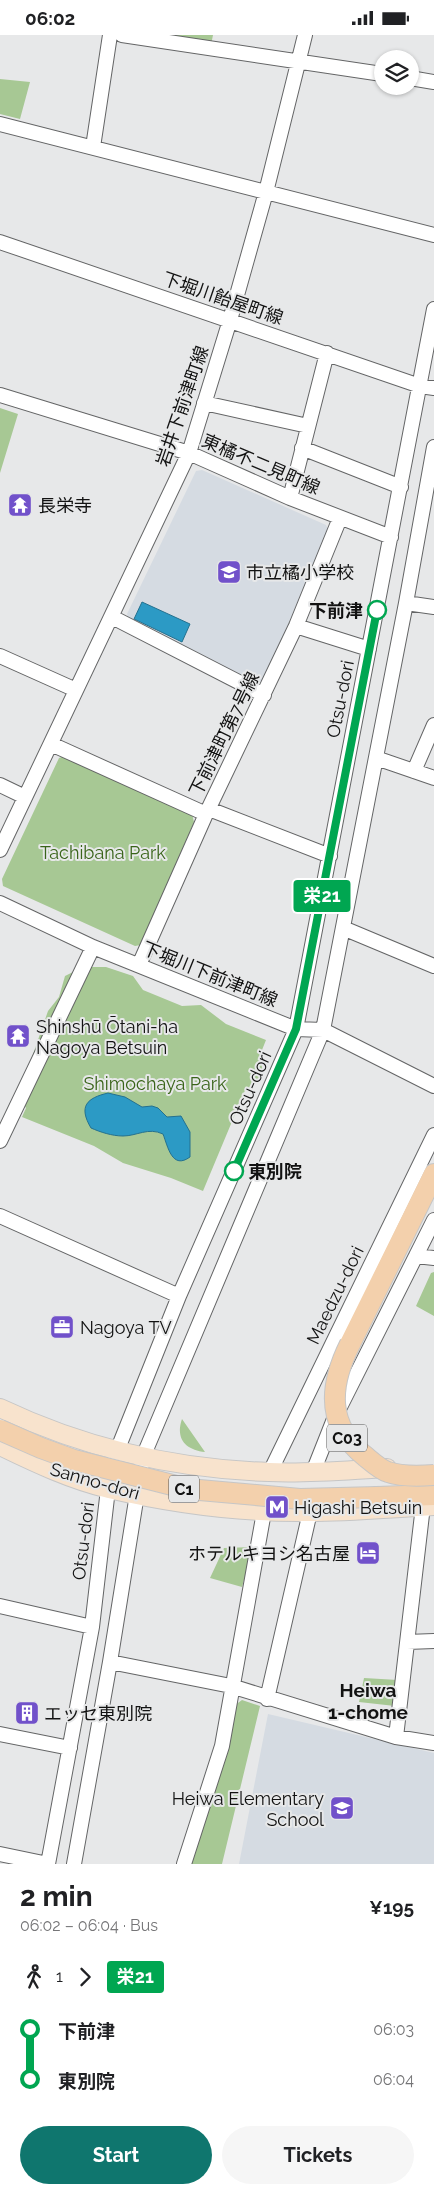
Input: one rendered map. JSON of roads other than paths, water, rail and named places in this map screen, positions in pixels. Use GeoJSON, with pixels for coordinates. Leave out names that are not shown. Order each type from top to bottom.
{"type":"FeatureCollection","features":[{"type":"Feature","properties":{"kind":"highway","name":"C03"},"geometry":{"type":"LineString","coordinates":[[434,1174],[341,1363],[334,1397],[340,1426],[358,1451],[388,1472],[418,1476],[434,1475]]}},
{"type":"Feature","properties":{"kind":"highway","name":"C1"},"geometry":{"type":"LineString","coordinates":[[0,1430],[40,1448],[74,1460],[188,1489],[300,1499],[430,1502]]}},
{"type":"Feature","properties":{"kind":"main road","name":"Sanno-dori"},"geometry":{"type":"LineString","coordinates":[[0,1408],[40,1427],[117,1451],[204,1468],[270,1472],[313,1472],[434,1465]]}},
{"type":"Feature","properties":{"kind":"main road","name":"Sanno-dori"},"geometry":{"type":"LineString","coordinates":[[0,1446],[47,1468],[108,1489],[198,1505],[310,1513],[430,1502]]}},
{"type":"Feature","properties":{"kind":"street"},"geometry":{"type":"LineString","coordinates":[[93,147],[110,35]]}},
{"type":"Feature","properties":{"kind":"street"},"geometry":{"type":"LineString","coordinates":[[122,35],[374,74]]}},
{"type":"Feature","properties":{"kind":"street","name":"岩井下前津町線"},"geometry":{"type":"LineString","coordinates":[[0,849],[112,617],[188,453],[230,320],[266,192],[300,63],[305,35]]}},
{"type":"Feature","properties":{"kind":"street"},"geometry":{"type":"LineString","coordinates":[[419,80],[434,82]]}},
{"type":"Feature","properties":{"kind":"street"},"geometry":{"type":"LineString","coordinates":[[0,124],[434,235]]}},
{"type":"Feature","properties":{"kind":"street","name":"下堀川飴屋町線"},"geometry":{"type":"LineString","coordinates":[[0,242],[420,386],[434,388]]}},
{"type":"Feature","properties":{"kind":"street","name":"Otsu-dori"},"geometry":{"type":"LineString","coordinates":[[48,1864],[92,1627],[108,1489],[117,1451],[179,1297],[296,1029],[434,309]]}},
{"type":"Feature","properties":{"kind":"street"},"geometry":{"type":"LineString","coordinates":[[290,498],[327,353]]}},
{"type":"Feature","properties":{"kind":"street","name":"東橘不二見町線"},"geometry":{"type":"LineString","coordinates":[[0,395],[188,453],[290,498],[391,537]]}},
{"type":"Feature","properties":{"kind":"street"},"geometry":{"type":"LineString","coordinates":[[204,403],[308,426]]}},
{"type":"Feature","properties":{"kind":"street"},"geometry":{"type":"LineString","coordinates":[[74,1864],[110,1662],[143,1457],[323,1030],[406,603],[434,447]]}},
{"type":"Feature","properties":{"kind":"street"},"geometry":{"type":"LineString","coordinates":[[302,448],[401,487]]}},
{"type":"Feature","properties":{"kind":"street","name":"下前津町第7号線"},"geometry":{"type":"LineString","coordinates":[[138,965],[208,811],[296,627],[340,518]]}},
{"type":"Feature","properties":{"kind":"street"},"geometry":{"type":"LineString","coordinates":[[406,603],[434,607]]}},
{"type":"Feature","properties":{"kind":"street"},"geometry":{"type":"LineString","coordinates":[[112,617],[264,695]]}},
{"type":"Feature","properties":{"kind":"street"},"geometry":{"type":"LineString","coordinates":[[296,627],[369,649]]}},
{"type":"Feature","properties":{"kind":"street"},"geometry":{"type":"LineString","coordinates":[[0,656],[76,691]]}},
{"type":"Feature","properties":{"kind":"street"},"geometry":{"type":"LineString","coordinates":[[414,771],[434,725]]}},
{"type":"Feature","properties":{"kind":"street"},"geometry":{"type":"LineString","coordinates":[[51,744],[208,811],[330,856]]}},
{"type":"Feature","properties":{"kind":"street"},"geometry":{"type":"LineString","coordinates":[[376,758],[434,778]]}},
{"type":"Feature","properties":{"kind":"street"},"geometry":{"type":"LineString","coordinates":[[0,785],[25,797]]}},
{"type":"Feature","properties":{"kind":"street","name":"下堀川下前津町線"},"geometry":{"type":"LineString","coordinates":[[0,903],[93,947],[296,1029],[323,1030],[434,1086]]}},
{"type":"Feature","properties":{"kind":"street"},"geometry":{"type":"LineString","coordinates":[[343,928],[434,966]]}},
{"type":"Feature","properties":{"kind":"street"},"geometry":{"type":"LineString","coordinates":[[0,1141],[93,947]]}},
{"type":"Feature","properties":{"kind":"street","name":"Maedzu-dori"},"geometry":{"type":"LineString","coordinates":[[270,1472],[434,1135]]}},
{"type":"Feature","properties":{"kind":"street"},"geometry":{"type":"LineString","coordinates":[[0,1216],[179,1297]]}},
{"type":"Feature","properties":{"kind":"street"},"geometry":{"type":"LineString","coordinates":[[313,1472],[334,1419],[434,1220]]}},
{"type":"Feature","properties":{"kind":"street"},"geometry":{"type":"LineString","coordinates":[[416,1256],[434,1258]]}},
{"type":"Feature","properties":{"kind":"street"},"geometry":{"type":"LineString","coordinates":[[396,1737],[407,1642],[430,1502]]}},
{"type":"Feature","properties":{"kind":"street"},"geometry":{"type":"LineString","coordinates":[[184,1864],[222,1745],[231,1686],[264,1511]]}},
{"type":"Feature","properties":{"kind":"street"},"geometry":{"type":"LineString","coordinates":[[267,1699],[310,1513]]}},
{"type":"Feature","properties":{"kind":"street"},"geometry":{"type":"LineString","coordinates":[[0,1606],[92,1627]]}},
{"type":"Feature","properties":{"kind":"street"},"geometry":{"type":"LineString","coordinates":[[407,1642],[434,1641]]}},
{"type":"Feature","properties":{"kind":"street"},"geometry":{"type":"LineString","coordinates":[[110,1662],[231,1686],[267,1699],[396,1737],[434,1743]]}},
{"type":"Feature","properties":{"kind":"street"},"geometry":{"type":"LineString","coordinates":[[0,1734],[70,1748]]}},
{"type":"Feature","properties":{"kind":"street"},"geometry":{"type":"LineString","coordinates":[[0,1854],[48,1864]]}},
{"type":"Feature","properties":{"kind":"water"},"geometry":{"type":"Polygon","coordinates":[[[142,602],[190,624],[182,642],[134,619],[142,602]]]}},
{"type":"Feature","properties":{"kind":"water"},"geometry":{"type":"Polygon","coordinates":[[[108,1093],[125,1097],[142,1107],[152,1106],[158,1108],[167,1117],[181,1116],[190,1132],[190,1157],[179,1161],[175,1159],[169,1150],[163,1134],[158,1132],[152,1131],[119,1136],[91,1128],[85,1114],[87,1104],[95,1097],[108,1093]]]}},
{"type":"Feature","properties":{"kind":"place","name":"長栄寺"},"geometry":{"type":"Point","coordinates":[20,505]}},
{"type":"Feature","properties":{"kind":"place","name":"市立橘小学校"},"geometry":{"type":"Point","coordinates":[229,572]}},
{"type":"Feature","properties":{"kind":"place","name":"下前津"},"geometry":{"type":"Point","coordinates":[377,610]}},
{"type":"Feature","properties":{"kind":"place","name":"Shinshū Ōtani-ha Nagoya Betsuin"},"geometry":{"type":"Point","coordinates":[18,1036]}},
{"type":"Feature","properties":{"kind":"place","name":"東別院"},"geometry":{"type":"Point","coordinates":[234,1171]}},
{"type":"Feature","properties":{"kind":"place","name":"Nagoya TV"},"geometry":{"type":"Point","coordinates":[62,1327]}},
{"type":"Feature","properties":{"kind":"place","name":"Higashi Betsuin"},"geometry":{"type":"Point","coordinates":[277,1507]}},
{"type":"Feature","properties":{"kind":"place","name":"ホテルキヨシ名古屋"},"geometry":{"type":"Point","coordinates":[368,1553]}},
{"type":"Feature","properties":{"kind":"place","name":"エッセ東別院"},"geometry":{"type":"Point","coordinates":[27,1713]}},
{"type":"Feature","properties":{"kind":"place","name":"Heiwa Elementary School"},"geometry":{"type":"Point","coordinates":[342,1808]}},
{"type":"Feature","properties":{"kind":"district","name":"Heiwa 1-chome"},"geometry":{"type":"Point","coordinates":[368,1701]}},
{"type":"Feature","properties":{"kind":"park label","name":"Tachibana Park"},"geometry":{"type":"Point","coordinates":[103,852]}},
{"type":"Feature","properties":{"kind":"park label","name":"Shimochaya Park"},"geometry":{"type":"Point","coordinates":[155,1083]}}]}
